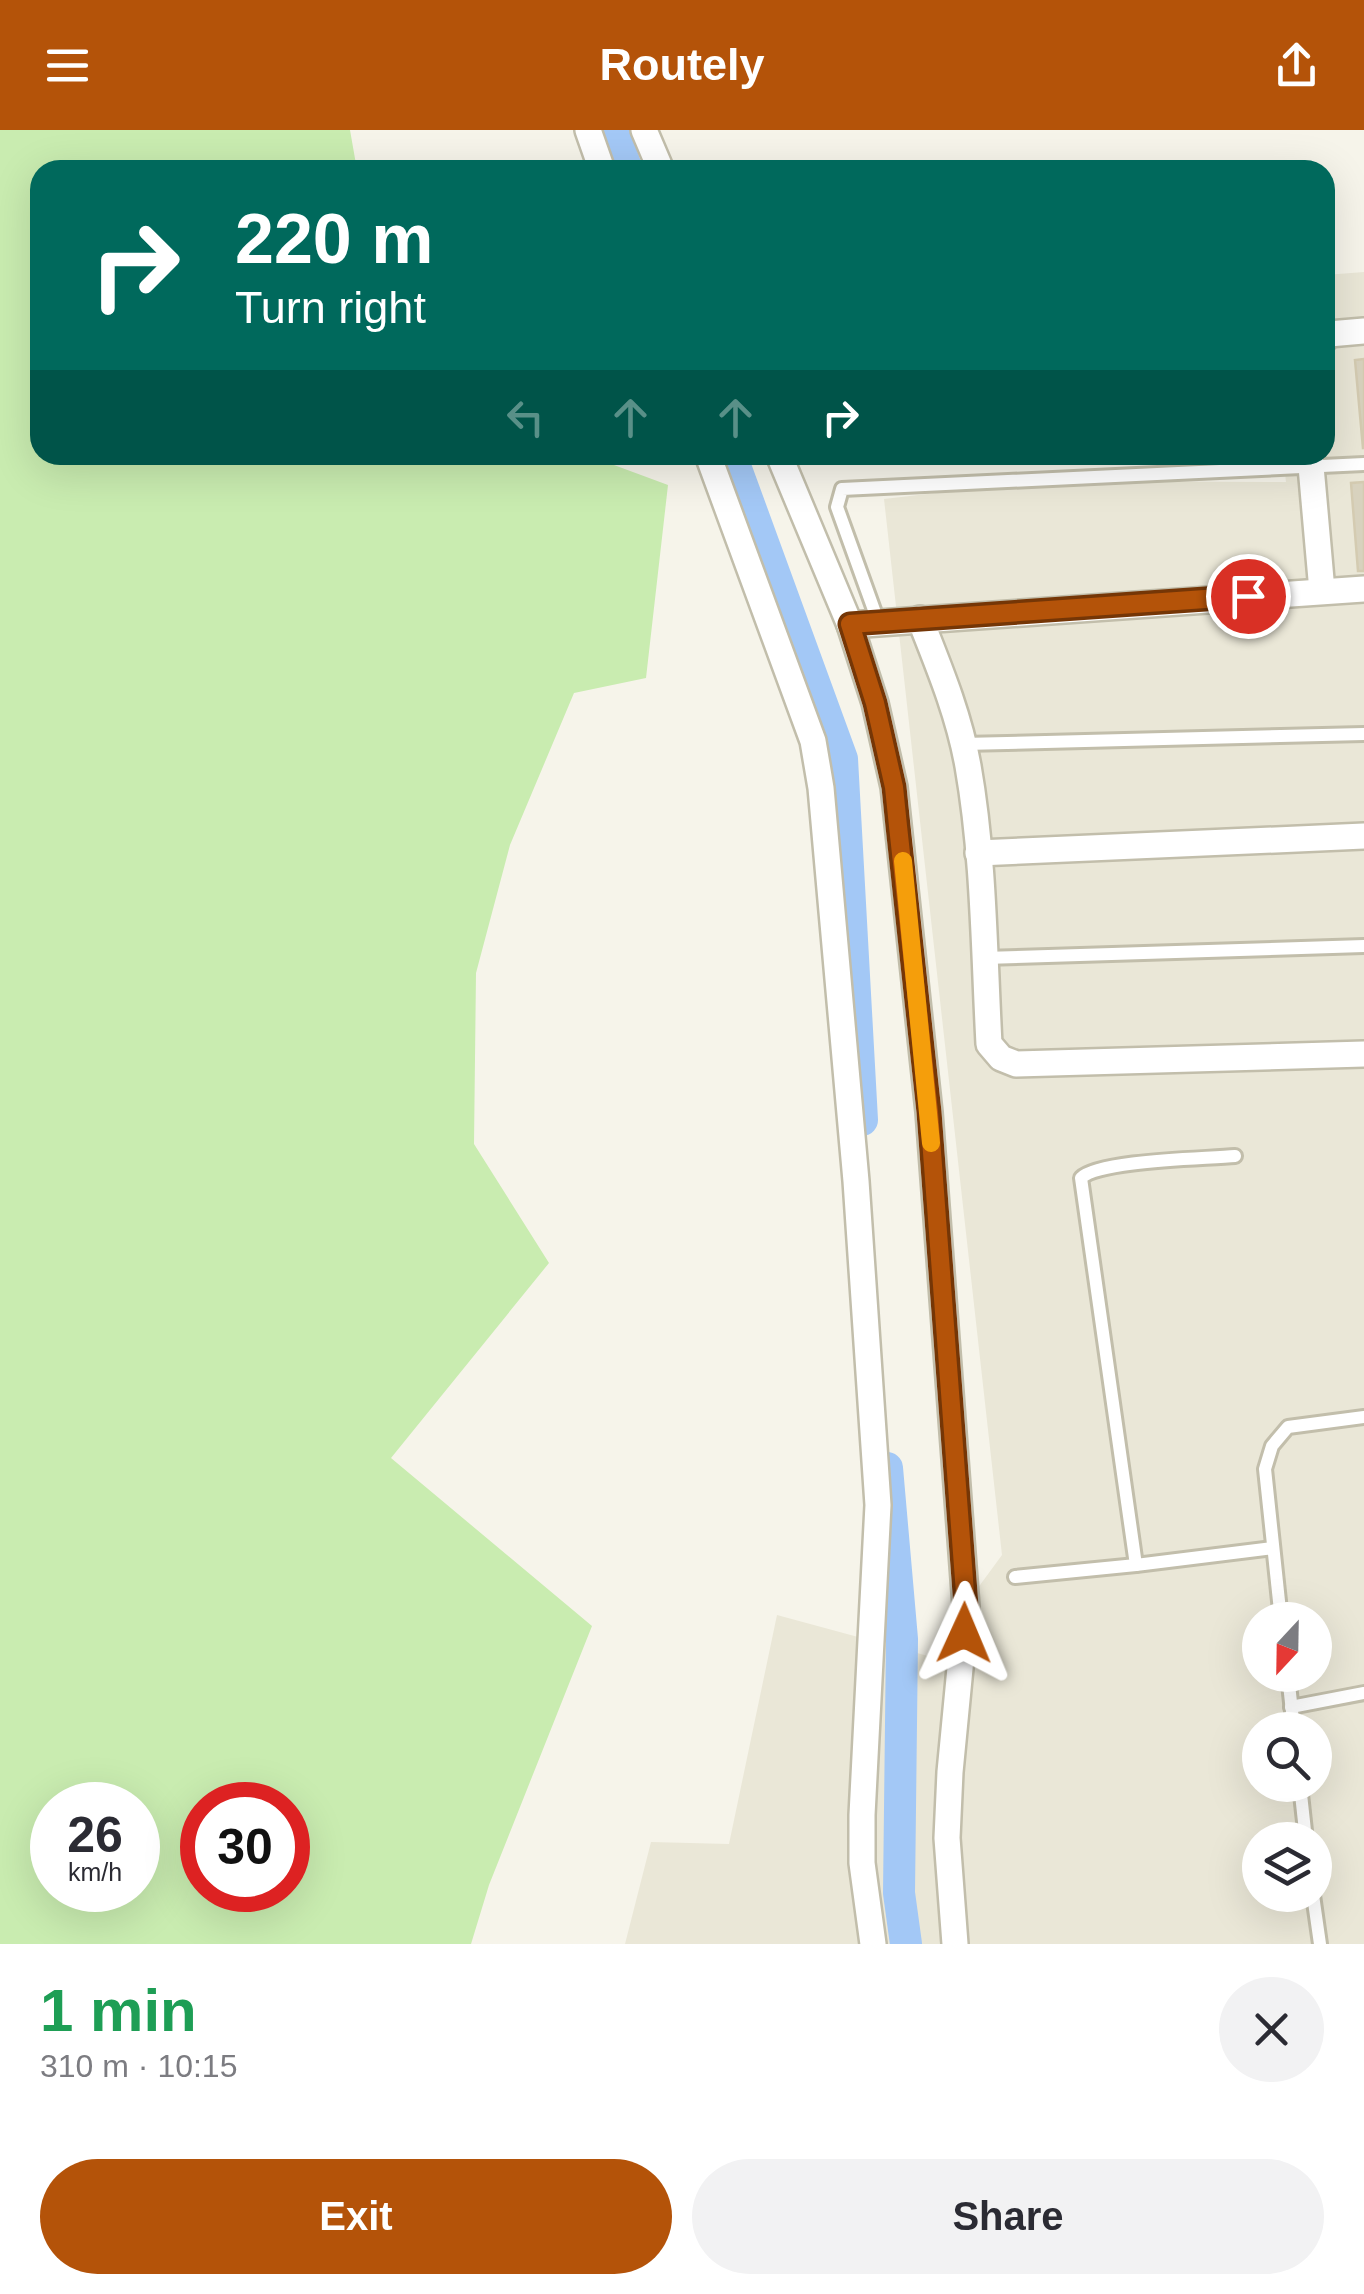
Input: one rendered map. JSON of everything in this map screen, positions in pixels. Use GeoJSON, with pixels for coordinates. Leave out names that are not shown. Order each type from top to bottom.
{"type":"FeatureCollection","features":[{"type":"Feature","properties":{"kind":"street"},"geometry":{"type":"LineString","coordinates":[[588,130],[598,160]]}},
{"type":"Feature","properties":{"kind":"street"},"geometry":{"type":"LineString","coordinates":[[644,130],[657,160]]}},
{"type":"Feature","properties":{"kind":"street"},"geometry":{"type":"LineString","coordinates":[[1335,333],[1364,331]]}},
{"type":"Feature","properties":{"kind":"street"},"geometry":{"type":"LineString","coordinates":[[712,465],[813,741],[822,788],[878,1505],[862,1831],[872,1944]]}},
{"type":"Feature","properties":{"kind":"street"},"geometry":{"type":"LineString","coordinates":[[783,465],[850,624],[875,703],[894,787],[929,1112],[966,1606],[946,1838],[955,1944]]}},
{"type":"Feature","properties":{"kind":"street"},"geometry":{"type":"LineString","coordinates":[[1311,465],[1322,592]]}},
{"type":"Feature","properties":{"kind":"street"},"geometry":{"type":"LineString","coordinates":[[850,624],[1364,589]]}},
{"type":"Feature","properties":{"kind":"street"},"geometry":{"type":"LineString","coordinates":[[920,619],[948,690],[962,744],[978,853],[989,1044],[1001,1058],[1016,1064],[1364,1054]]}},
{"type":"Feature","properties":{"kind":"street"},"geometry":{"type":"LineString","coordinates":[[978,853],[1364,836]]}},
{"type":"Feature","properties":{"kind":"lane"},"geometry":{"type":"LineString","coordinates":[[1335,463],[1364,464]]}},
{"type":"Feature","properties":{"kind":"lane"},"geometry":{"type":"LineString","coordinates":[[878,621],[837,506],[842,490],[1261,465]]}},
{"type":"Feature","properties":{"kind":"lane"},"geometry":{"type":"LineString","coordinates":[[962,744],[1364,734]]}},
{"type":"Feature","properties":{"kind":"lane"},"geometry":{"type":"LineString","coordinates":[[984,958],[1364,946]]}},
{"type":"Feature","properties":{"kind":"lane"},"geometry":{"type":"LineString","coordinates":[[1136,1565],[1081,1178],[1089,1170],[1106,1167],[1235,1156]]}},
{"type":"Feature","properties":{"kind":"lane"},"geometry":{"type":"LineString","coordinates":[[1280,1602],[1265,1470],[1272,1446],[1288,1428],[1364,1418]]}},
{"type":"Feature","properties":{"kind":"lane"},"geometry":{"type":"LineString","coordinates":[[1015,1577],[1274,1548]]}},
{"type":"Feature","properties":{"kind":"lane"},"geometry":{"type":"LineString","coordinates":[[1290,1692],[1292,1712]]}},
{"type":"Feature","properties":{"kind":"lane"},"geometry":{"type":"LineString","coordinates":[[1291,1706],[1364,1693]]}},
{"type":"Feature","properties":{"kind":"lane"},"geometry":{"type":"LineString","coordinates":[[1315,1912],[1320,1944]]}},
{"type":"Feature","properties":{"kind":"shaded area"},"geometry":{"type":"Polygon","coordinates":[[[1364,272],[1364,1944],[625,1944],[651,1842],[729,1844],[777,1615],[928,1656],[1002,1555],[884,499],[1040,481],[1286,482],[1284,465],[1335,465],[1335,274],[1364,272]]]}},
{"type":"Feature","properties":{"kind":"green space"},"geometry":{"type":"Polygon","coordinates":[[[0,130],[350,130],[355,160],[30,160],[30,465],[614,465],[668,485],[646,678],[574,693],[510,845],[476,973],[474,1144],[549,1263],[391,1458],[592,1626],[489,1885],[471,1944],[0,1944],[0,130]]]}},
{"type":"Feature","properties":{"kind":"building"},"geometry":{"type":"Polygon","coordinates":[[[1364,359],[1364,448],[1363,448],[1355,360],[1364,359]]]}},
{"type":"Feature","properties":{"kind":"building"},"geometry":{"type":"Polygon","coordinates":[[[1364,482],[1364,571],[1358,571],[1351,483],[1364,482]]]}},
{"type":"Feature","properties":{"kind":"waterway"},"geometry":{"type":"LineString","coordinates":[[613,130],[624,160]]}},
{"type":"Feature","properties":{"kind":"waterway"},"geometry":{"type":"LineString","coordinates":[[735,465],[842,759],[862,1120]]}},
{"type":"Feature","properties":{"kind":"waterway"},"geometry":{"type":"LineString","coordinates":[[887,1468],[902,1639],[899,1893],[906,1944]]}},
{"type":"Feature","properties":{"kind":"slow traffic"},"geometry":{"type":"LineString","coordinates":[[903,861],[931,1143]]}},
{"type":"Feature","properties":{"kind":"route"},"geometry":{"type":"LineString","coordinates":[[964,1633],[966,1606],[945,1319],[908,905],[894,787],[875,703],[850,624],[1248,596]]}}]}
